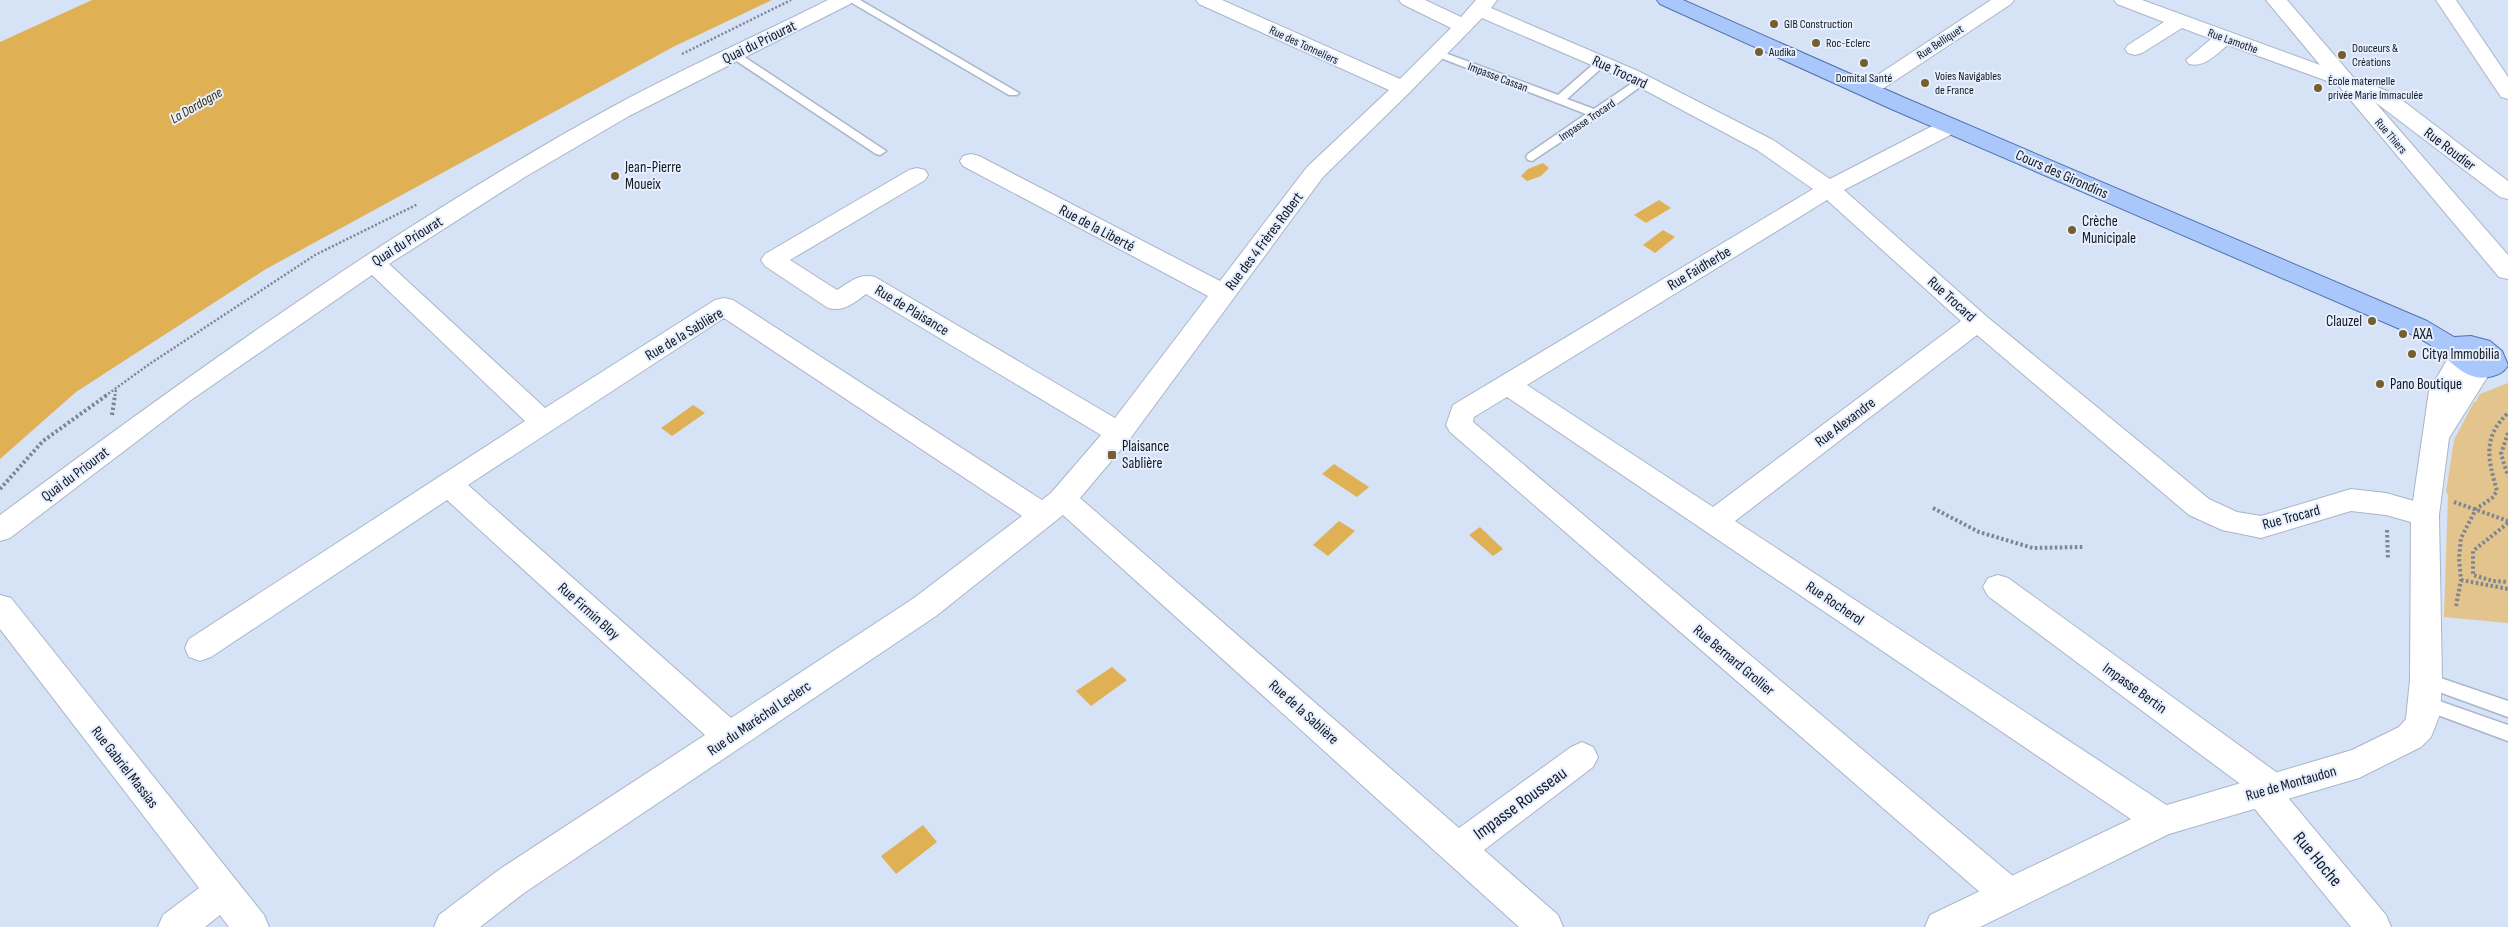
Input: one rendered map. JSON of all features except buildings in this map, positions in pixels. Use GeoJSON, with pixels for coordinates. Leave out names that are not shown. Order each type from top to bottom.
{"type":"FeatureCollection","features":[{"type":"Feature","properties":{"kind":"main road","name":"Cours des Girondins"},"geometry":{"type":"LineString","coordinates":[[1667,0],[1950,126],[2418,327],[2477,356]]}},
{"type":"Feature","properties":{"kind":"main road","name":"Cours des Girondins"},"geometry":{"type":"LineString","coordinates":[[1680,0],[1906,95],[1932,110],[2092,179],[2127,192],[2391,307],[2477,356]]}},
{"type":"Feature","properties":{"kind":"street","name":"Quai du Priourat"},"geometry":{"type":"LineString","coordinates":[[0,530],[182,393],[373,262],[517,172],[621,111],[843,0]]}},
{"type":"Feature","properties":{"kind":"street","name":"Rue des Tonneliers"},"geometry":{"type":"LineString","coordinates":[[1206,0],[1403,88]]}},
{"type":"Feature","properties":{"kind":"street","name":"Rue Trocard"},"geometry":{"type":"LineString","coordinates":[[1409,0],[1477,12],[1601,62],[1642,81],[1765,145],[1829,189],[1977,322],[2199,507],[2218,517],[2246,526],[2261,527],[2351,500],[2386,504],[2427,504]]}},
{"type":"Feature","properties":{"kind":"street","name":"Rue Belliquet"},"geometry":{"type":"LineString","coordinates":[[1877,84],[2004,0]]}},
{"type":"Feature","properties":{"kind":"street","name":"Rue Lamothe"},"geometry":{"type":"LineString","coordinates":[[2124,0],[2343,80]]}},
{"type":"Feature","properties":{"kind":"street","name":"Rue Thiers"},"geometry":{"type":"LineString","coordinates":[[2276,0],[2508,271]]}},
{"type":"Feature","properties":{"kind":"street"},"geometry":{"type":"LineString","coordinates":[[2446,0],[2508,93]]}},
{"type":"Feature","properties":{"kind":"street","name":"Rue des 4 Frères Robert"},"geometry":{"type":"LineString","coordinates":[[1052,508],[1119,432],[1315,172],[1403,88],[1477,12]]}},
{"type":"Feature","properties":{"kind":"street"},"geometry":{"type":"LineString","coordinates":[[2135,50],[2179,21]]}},
{"type":"Feature","properties":{"kind":"street"},"geometry":{"type":"LineString","coordinates":[[2196,60],[2224,38]]}},
{"type":"Feature","properties":{"kind":"street","name":"Rue Roudier"},"geometry":{"type":"LineString","coordinates":[[2343,80],[2393,105],[2508,192]]}},
{"type":"Feature","properties":{"kind":"street"},"geometry":{"type":"LineString","coordinates":[[2368,109],[2372,104],[2393,105]]}},
{"type":"Feature","properties":{"kind":"street","name":"Rue Faidherbe"},"geometry":{"type":"LineString","coordinates":[[1459,425],[1462,412],[1829,189],[1950,126]]}},
{"type":"Feature","properties":{"kind":"street","name":"Rue de la Liberté"},"geometry":{"type":"LineString","coordinates":[[970,161],[1224,294]]}},
{"type":"Feature","properties":{"kind":"street","name":"Rue de Plaisance"},"geometry":{"type":"LineString","coordinates":[[917,175],[773,260],[836,302],[866,283],[1119,432]]}},
{"type":"Feature","properties":{"kind":"street"},"geometry":{"type":"LineString","coordinates":[[200,648],[543,422],[373,262]]}},
{"type":"Feature","properties":{"kind":"street","name":"Rue de la Sablière"},"geometry":{"type":"LineString","coordinates":[[543,422],[724,306],[1052,508],[1070,506],[1103,533],[1459,848],[1545,927]]}},
{"type":"Feature","properties":{"kind":"street","name":"Rue Alexandre"},"geometry":{"type":"LineString","coordinates":[[1714,522],[1977,322]]}},
{"type":"Feature","properties":{"kind":"street","name":"Rue de Montaudon"},"geometry":{"type":"LineString","coordinates":[[1944,927],[2162,821],[2360,763],[2410,737],[2420,727],[2426,691],[2427,504],[2434,441],[2477,356]]}},
{"type":"Feature","properties":{"kind":"street","name":"Rue Rocherol"},"geometry":{"type":"LineString","coordinates":[[1508,385],[2162,821]]}},
{"type":"Feature","properties":{"kind":"street","name":"Rue Bernard Grollier"},"geometry":{"type":"LineString","coordinates":[[1459,425],[2009,895]]}},
{"type":"Feature","properties":{"kind":"street","name":"Rue Firmin Bloy"},"geometry":{"type":"LineString","coordinates":[[449,485],[730,737]]}},
{"type":"Feature","properties":{"kind":"street","name":"Rue du Maréchal Leclerc"},"geometry":{"type":"LineString","coordinates":[[452,927],[512,881],[925,608],[1052,508]]}},
{"type":"Feature","properties":{"kind":"street","name":"Impasse Bertin"},"geometry":{"type":"LineString","coordinates":[[1998,587],[2267,790]]}},
{"type":"Feature","properties":{"kind":"street","name":"Rue Gabriel Massias"},"geometry":{"type":"LineString","coordinates":[[0,607],[251,927]]}},
{"type":"Feature","properties":{"kind":"street","name":"Impasse Rousseau"},"geometry":{"type":"LineString","coordinates":[[1459,848],[1582,757]]}},
{"type":"Feature","properties":{"kind":"street","name":"Rue Hoche"},"geometry":{"type":"LineString","coordinates":[[2267,790],[2374,927]]}},
{"type":"Feature","properties":{"kind":"street"},"geometry":{"type":"LineString","coordinates":[[176,927],[223,892]]}},
{"type":"Feature","properties":{"kind":"lane"},"geometry":{"type":"LineString","coordinates":[[852,0],[1013,92]]}},
{"type":"Feature","properties":{"kind":"lane","name":"Impasse Cassan"},"geometry":{"type":"LineString","coordinates":[[1437,53],[1596,114]]}},
{"type":"Feature","properties":{"kind":"lane"},"geometry":{"type":"LineString","coordinates":[[733,54],[880,151]]}},
{"type":"Feature","properties":{"kind":"lane"},"geometry":{"type":"LineString","coordinates":[[1559,100],[1601,62]]}},
{"type":"Feature","properties":{"kind":"lane","name":"Impasse Trocard"},"geometry":{"type":"LineString","coordinates":[[1532,157],[1642,81]]}},
{"type":"Feature","properties":{"kind":"lane"},"geometry":{"type":"LineString","coordinates":[[2426,691],[2508,709]]}},
{"type":"Feature","properties":{"kind":"lane"},"geometry":{"type":"LineString","coordinates":[[2426,691],[2508,734]]}},
{"type":"Feature","properties":{"kind":"path"},"geometry":{"type":"LineString","coordinates":[[2427,640],[2455,608],[2461,580],[2459,558],[2461,538],[2476,509],[2492,498],[2497,491],[2488,461],[2490,441],[2497,422],[2508,413]]}},
{"type":"Feature","properties":{"kind":"path"},"geometry":{"type":"LineString","coordinates":[[2508,433],[2503,441],[2501,454],[2502,465],[2508,476]]}},
{"type":"Feature","properties":{"kind":"path"},"geometry":{"type":"LineString","coordinates":[[2459,503],[2508,522],[2473,551],[2473,575],[2493,581],[2508,582]]}},
{"type":"Feature","properties":{"kind":"path"},"geometry":{"type":"LineString","coordinates":[[1933,508],[1979,532],[2034,548],[2083,547]]}},
{"type":"Feature","properties":{"kind":"path"},"geometry":{"type":"LineString","coordinates":[[2461,580],[2508,589]]}},
{"type":"Feature","properties":{"kind":"shaded area"},"geometry":{"type":"Polygon","coordinates":[[[2508,383],[2508,623],[2444,617],[2448,494],[2446,492],[2454,440],[2480,394],[2508,383]]]}},
{"type":"Feature","properties":{"kind":"water","name":"La Dordogne"},"geometry":{"type":"Polygon","coordinates":[[[92,0],[772,0],[673,47],[266,269],[76,392],[0,459],[0,42],[92,0]]]}},
{"type":"Feature","properties":{"kind":"water"},"geometry":{"type":"Polygon","coordinates":[[[1543,163],[1549,168],[1541,176],[1527,181],[1521,176],[1528,169],[1543,163]]]}},
{"type":"Feature","properties":{"kind":"water"},"geometry":{"type":"Polygon","coordinates":[[[1659,200],[1671,208],[1646,223],[1634,215],[1659,200]]]}},
{"type":"Feature","properties":{"kind":"water"},"geometry":{"type":"Polygon","coordinates":[[[1663,230],[1675,237],[1655,253],[1643,245],[1663,230]]]}},
{"type":"Feature","properties":{"kind":"water"},"geometry":{"type":"Polygon","coordinates":[[[693,405],[705,413],[672,436],[661,428],[693,405]]]}},
{"type":"Feature","properties":{"kind":"water"},"geometry":{"type":"Polygon","coordinates":[[[1334,464],[1369,487],[1357,497],[1322,474],[1334,464]]]}},
{"type":"Feature","properties":{"kind":"water"},"geometry":{"type":"Polygon","coordinates":[[[1339,521],[1355,531],[1328,556],[1313,545],[1339,521]]]}},
{"type":"Feature","properties":{"kind":"water"},"geometry":{"type":"Polygon","coordinates":[[[1480,527],[1503,549],[1493,556],[1469,535],[1480,527]]]}},
{"type":"Feature","properties":{"kind":"water"},"geometry":{"type":"Polygon","coordinates":[[[1112,667],[1127,680],[1091,706],[1076,691],[1112,667]]]}},
{"type":"Feature","properties":{"kind":"water"},"geometry":{"type":"Polygon","coordinates":[[[923,825],[937,842],[896,874],[881,856],[923,825]]]}},
{"type":"Feature","properties":{"kind":"place","name":"GIB Construction"},"geometry":{"type":"Point","coordinates":[1774,24]}},
{"type":"Feature","properties":{"kind":"place","name":"Roc-Eclerc"},"geometry":{"type":"Point","coordinates":[1816,43]}},
{"type":"Feature","properties":{"kind":"place","name":"Audika"},"geometry":{"type":"Point","coordinates":[1759,52]}},
{"type":"Feature","properties":{"kind":"place","name":"Douceurs & Créations"},"geometry":{"type":"Point","coordinates":[2342,55]}},
{"type":"Feature","properties":{"kind":"place","name":"Domital Santé"},"geometry":{"type":"Point","coordinates":[1864,63]}},
{"type":"Feature","properties":{"kind":"place","name":"Voies Navigables de France"},"geometry":{"type":"Point","coordinates":[1925,83]}},
{"type":"Feature","properties":{"kind":"place","name":"École maternelle privée Marie Immaculée"},"geometry":{"type":"Point","coordinates":[2318,88]}},
{"type":"Feature","properties":{"kind":"place","name":"Jean-Pierre Moueix"},"geometry":{"type":"Point","coordinates":[615,176]}},
{"type":"Feature","properties":{"kind":"place","name":"Crèche Municipale"},"geometry":{"type":"Point","coordinates":[2072,230]}},
{"type":"Feature","properties":{"kind":"place","name":"Clauzel"},"geometry":{"type":"Point","coordinates":[2372,321]}},
{"type":"Feature","properties":{"kind":"place","name":"AXA"},"geometry":{"type":"Point","coordinates":[2403,334]}},
{"type":"Feature","properties":{"kind":"place","name":"Citya Immobilia"},"geometry":{"type":"Point","coordinates":[2412,354]}},
{"type":"Feature","properties":{"kind":"place","name":"Pano Boutique"},"geometry":{"type":"Point","coordinates":[2380,384]}},
{"type":"Feature","properties":{"kind":"place","name":"Plaisance Sablière"},"geometry":{"type":"Point","coordinates":[1112,455]}}]}
